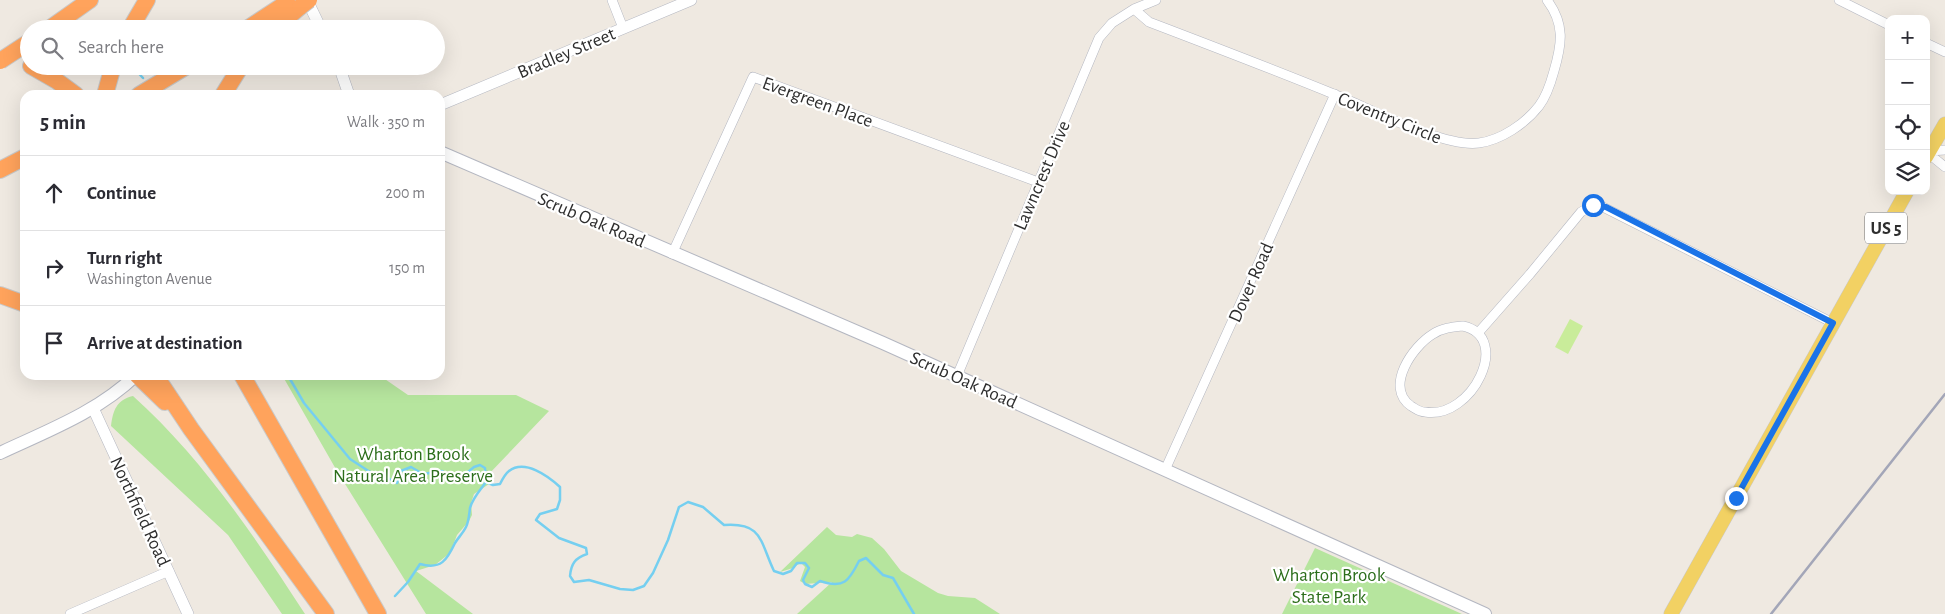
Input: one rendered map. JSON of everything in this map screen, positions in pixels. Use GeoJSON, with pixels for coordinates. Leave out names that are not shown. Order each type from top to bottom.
{"type":"FeatureCollection","features":[{"type":"Feature","properties":{"kind":"highway"},"geometry":{"type":"LineString","coordinates":[[62,20],[90,0]]}},
{"type":"Feature","properties":{"kind":"highway"},"geometry":{"type":"LineString","coordinates":[[135,20],[147,0]]}},
{"type":"Feature","properties":{"kind":"highway"},"geometry":{"type":"LineString","coordinates":[[266,20],[302,2]]}},
{"type":"Feature","properties":{"kind":"highway"},"geometry":{"type":"LineString","coordinates":[[283,20],[302,2]]}},
{"type":"Feature","properties":{"kind":"highway"},"geometry":{"type":"LineString","coordinates":[[0,62],[20,48]]}},
{"type":"Feature","properties":{"kind":"highway"},"geometry":{"type":"LineString","coordinates":[[0,55],[20,62]]}},
{"type":"Feature","properties":{"kind":"highway"},"geometry":{"type":"LineString","coordinates":[[48,75],[69,90]]}},
{"type":"Feature","properties":{"kind":"highway"},"geometry":{"type":"LineString","coordinates":[[106,90],[110,75]]}},
{"type":"Feature","properties":{"kind":"highway"},"geometry":{"type":"LineString","coordinates":[[147,90],[172,75]]}},
{"type":"Feature","properties":{"kind":"highway"},"geometry":{"type":"LineString","coordinates":[[226,90],[235,75]]}},
{"type":"Feature","properties":{"kind":"highway"},"geometry":{"type":"LineString","coordinates":[[0,170],[20,160]]}},
{"type":"Feature","properties":{"kind":"highway"},"geometry":{"type":"LineString","coordinates":[[0,295],[20,302]]}},
{"type":"Feature","properties":{"kind":"highway"},"geometry":{"type":"LineString","coordinates":[[147,380],[191,429],[326,614]]}},
{"type":"Feature","properties":{"kind":"highway"},"geometry":{"type":"LineString","coordinates":[[245,380],[378,614]]}},
{"type":"Feature","properties":{"kind":"main road"},"geometry":{"type":"LineString","coordinates":[[1930,150],[1945,124]]}},
{"type":"Feature","properties":{"kind":"main road","name":"Scrub Oak Road"},"geometry":{"type":"LineString","coordinates":[[445,154],[672,254],[858,332],[1485,614]]}},
{"type":"Feature","properties":{"kind":"main road","name":"US 5"},"geometry":{"type":"LineString","coordinates":[[1671,614],[1905,195]]}},
{"type":"Feature","properties":{"kind":"main road"},"geometry":{"type":"LineString","coordinates":[[0,453],[93,408],[139,380]]}},
{"type":"Feature","properties":{"kind":"street"},"geometry":{"type":"LineString","coordinates":[[612,0],[623,28]]}},
{"type":"Feature","properties":{"kind":"street","name":"Bradley Street"},"geometry":{"type":"LineString","coordinates":[[445,102],[691,0]]}},
{"type":"Feature","properties":{"kind":"street","name":"Lawncrest Drive"},"geometry":{"type":"LineString","coordinates":[[957,376],[1099,38],[1112,23],[1134,9],[1156,0]]}},
{"type":"Feature","properties":{"kind":"street","name":"Coventry Circle"},"geometry":{"type":"LineString","coordinates":[[1134,9],[1149,22],[1335,94],[1429,134],[1453,142],[1478,143],[1502,136],[1520,124],[1539,105],[1551,80],[1558,55],[1561,28],[1547,0]]}},
{"type":"Feature","properties":{"kind":"street"},"geometry":{"type":"LineString","coordinates":[[1839,0],[1885,22]]}},
{"type":"Feature","properties":{"kind":"street"},"geometry":{"type":"LineString","coordinates":[[302,2],[315,20]]}},
{"type":"Feature","properties":{"kind":"street"},"geometry":{"type":"LineString","coordinates":[[1930,45],[1945,52]]}},
{"type":"Feature","properties":{"kind":"street"},"geometry":{"type":"LineString","coordinates":[[342,75],[347,90]]}},
{"type":"Feature","properties":{"kind":"street","name":"Evergreen Place"},"geometry":{"type":"LineString","coordinates":[[672,254],[753,77],[1038,182]]}},
{"type":"Feature","properties":{"kind":"street","name":"Dover Road"},"geometry":{"type":"LineString","coordinates":[[1165,470],[1335,94]]}},
{"type":"Feature","properties":{"kind":"street"},"geometry":{"type":"LineString","coordinates":[[1930,154],[1945,150]]}},
{"type":"Feature","properties":{"kind":"street"},"geometry":{"type":"LineString","coordinates":[[1930,156],[1945,167]]}},
{"type":"Feature","properties":{"kind":"street"},"geometry":{"type":"LineString","coordinates":[[1478,333],[1581,212],[1593,205],[1606,207],[1833,323]]}},
{"type":"Feature","properties":{"kind":"street"},"geometry":{"type":"LineString","coordinates":[[1463,326],[1471,328],[1478,333],[1484,343],[1484,365],[1478,383],[1463,402],[1436,413],[1418,411],[1408,404],[1404,399],[1400,383],[1406,365],[1417,348],[1427,338],[1444,329],[1463,326]]}},
{"type":"Feature","properties":{"kind":"street","name":"Northfield Road"},"geometry":{"type":"LineString","coordinates":[[93,408],[188,614]]}},
{"type":"Feature","properties":{"kind":"street"},"geometry":{"type":"LineString","coordinates":[[70,614],[169,571]]}},
{"type":"Feature","properties":{"kind":"green space"},"geometry":{"type":"Polygon","coordinates":[[[1570,319],[1583,326],[1568,354],[1555,347],[1570,319]]]}},
{"type":"Feature","properties":{"kind":"green space","name":"Wharton Brook Natural Area Preserve"},"geometry":{"type":"Polygon","coordinates":[[[285,380],[386,380],[408,395],[516,395],[549,411],[487,476],[489,484],[474,494],[471,503],[472,515],[457,535],[450,553],[435,565],[416,571],[473,614],[426,614],[337,471],[285,380]]]}},
{"type":"Feature","properties":{"kind":"green space"},"geometry":{"type":"Polygon","coordinates":[[[133,396],[182,445],[205,472],[267,556],[305,614],[282,614],[228,535],[111,426],[116,407],[123,400],[133,396]]]}},
{"type":"Feature","properties":{"kind":"green space"},"geometry":{"type":"Polygon","coordinates":[[[827,527],[836,535],[852,537],[857,534],[872,538],[884,549],[901,571],[938,593],[948,596],[975,598],[1000,614],[797,614],[832,582],[805,584],[800,581],[805,567],[801,563],[780,572],[827,527]]]}},
{"type":"Feature","properties":{"kind":"green space","name":"Wharton Brook State Park"},"geometry":{"type":"Polygon","coordinates":[[[1315,548],[1462,614],[1282,614],[1315,548]]]}},
{"type":"Feature","properties":{"kind":"waterway"},"geometry":{"type":"LineString","coordinates":[[140,75],[143,78]]}},
{"type":"Feature","properties":{"kind":"waterway"},"geometry":{"type":"LineString","coordinates":[[291,380],[304,403],[350,459],[370,472],[382,475],[397,483],[401,471],[411,467],[423,474],[442,471],[453,478],[461,478],[474,467],[480,465],[485,468],[486,482],[493,485],[500,484],[509,471],[522,467],[536,470],[549,478],[560,487],[560,500],[557,509],[540,514],[536,520],[559,538],[586,548],[587,554],[579,557],[571,568],[570,576],[574,582],[589,580],[620,589],[633,590],[644,586],[653,573],[668,540],[679,507],[688,502],[703,507],[724,525],[737,525],[753,531],[762,543],[774,571],[783,574],[791,571],[797,563],[805,563],[809,568],[803,580],[805,584],[812,587],[820,581],[835,584],[845,582],[859,561],[866,558],[883,575],[893,578],[914,614]]}},
{"type":"Feature","properties":{"kind":"waterway"},"geometry":{"type":"LineString","coordinates":[[395,596],[408,582],[420,564],[433,566],[446,559],[466,527],[472,501],[486,482]]}},
{"type":"Feature","properties":{"kind":"railway"},"geometry":{"type":"LineString","coordinates":[[1771,614],[1945,394]]}},
{"type":"Feature","properties":{"kind":"route"},"geometry":{"type":"LineString","coordinates":[[1593,205],[1606,207],[1833,323],[1736,498]]}}]}
